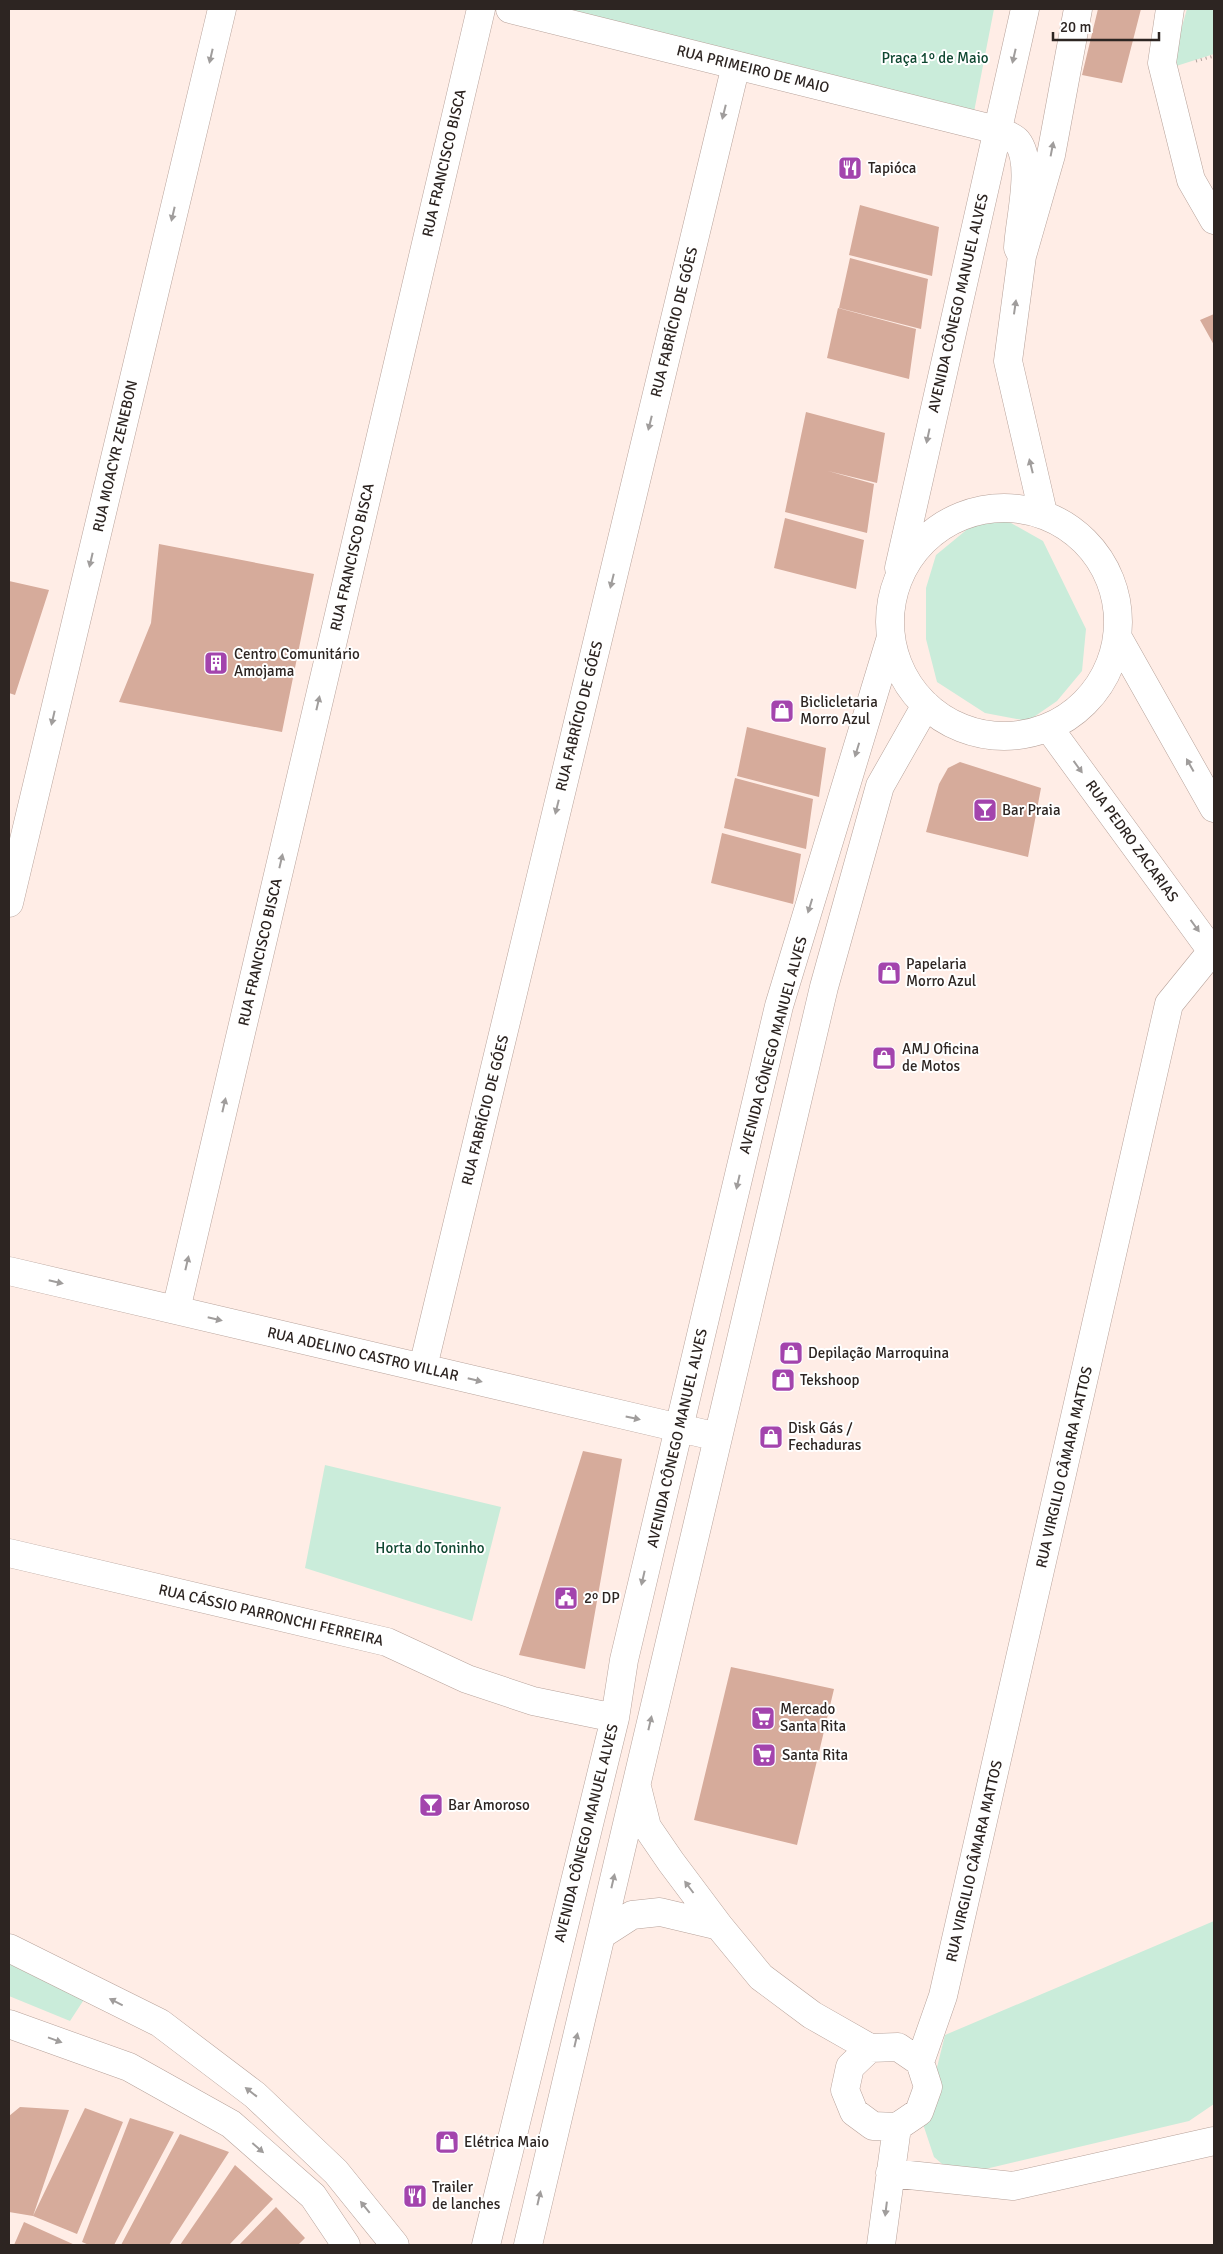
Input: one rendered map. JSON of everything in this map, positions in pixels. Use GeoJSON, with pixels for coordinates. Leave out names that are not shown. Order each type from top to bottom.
{"type":"FeatureCollection","features":[{"type":"Feature","properties":{"kind":"street","name":"RUA MOACYR ZENEBON"},"geometry":{"type":"LineString","coordinates":[[9,902],[222,9]]}},
{"type":"Feature","properties":{"kind":"street","name":"RUA FRANCISCO BISCA"},"geometry":{"type":"LineString","coordinates":[[176,1310],[480,9]]}},
{"type":"Feature","properties":{"kind":"street","name":"RUA PRIMEIRO DE MAIO"},"geometry":{"type":"LineString","coordinates":[[510,9],[996,130],[1016,141],[1024,157],[1025,186],[1018,248],[1022,256]]}},
{"type":"Feature","properties":{"kind":"street","name":"AVENIDA CÔNEGO MANUEL ALVES"},"geometry":{"type":"LineString","coordinates":[[892,598],[996,130],[1025,9]]}},
{"type":"Feature","properties":{"kind":"street"},"geometry":{"type":"LineString","coordinates":[[1043,513],[1008,362],[1022,256],[1051,155],[1078,9]]}},
{"type":"Feature","properties":{"kind":"street"},"geometry":{"type":"LineString","coordinates":[[1170,9],[1162,63],[1192,180],[1214,220]]}},
{"type":"Feature","properties":{"kind":"street","name":"RUA FABRÍCIO DE GÓES"},"geometry":{"type":"LineString","coordinates":[[423,1367],[736,65]]}},
{"type":"Feature","properties":{"kind":"street"},"geometry":{"type":"LineString","coordinates":[[1004,506],[1043,513],[1077,532],[1102,562],[1117,598],[1118,638],[1106,675],[1082,706],[1049,728],[1017,736],[985,735],[953,724],[926,705],[902,674],[891,637],[892,598],[907,561],[932,532],[966,512],[1004,506]]}},
{"type":"Feature","properties":{"kind":"street","name":"AVENIDA CÔNEGO MANUEL ALVES"},"geometry":{"type":"LineString","coordinates":[[486,2245],[615,1718],[624,1660],[779,1006],[891,637]]}},
{"type":"Feature","properties":{"kind":"street"},"geometry":{"type":"LineString","coordinates":[[1118,638],[1214,808]]}},
{"type":"Feature","properties":{"kind":"street"},"geometry":{"type":"LineString","coordinates":[[528,2245],[824,987],[880,786],[926,705]]}},
{"type":"Feature","properties":{"kind":"street","name":"RUA PEDRO ZACARIAS"},"geometry":{"type":"LineString","coordinates":[[1049,728],[1213,952]]}},
{"type":"Feature","properties":{"kind":"street","name":"RUA VIRGILIO CÂMARA MATTOS"},"geometry":{"type":"LineString","coordinates":[[920,2062],[943,1996],[1170,1004],[1213,952]]}},
{"type":"Feature","properties":{"kind":"street","name":"RUA ADELINO CASTRO VILLAR"},"geometry":{"type":"LineString","coordinates":[[9,1271],[423,1367],[572,1405],[718,1437]]}},
{"type":"Feature","properties":{"kind":"street","name":"RUA CÁSSIO PARRONCHI FERREIRA"},"geometry":{"type":"LineString","coordinates":[[9,1553],[387,1642],[467,1679],[533,1701],[615,1718]]}},
{"type":"Feature","properties":{"kind":"street"},"geometry":{"type":"LineString","coordinates":[[636,1783],[647,1827],[719,1926],[761,1977],[812,2015],[870,2048],[898,2047],[920,2062],[928,2087],[919,2112],[885,2126],[854,2112],[845,2090],[850,2067],[870,2048]]}},
{"type":"Feature","properties":{"kind":"street"},"geometry":{"type":"LineString","coordinates":[[601,1935],[632,1915],[660,1912],[719,1926]]}},
{"type":"Feature","properties":{"kind":"street"},"geometry":{"type":"LineString","coordinates":[[9,1948],[160,2023],[255,2095],[336,2172],[395,2245]]}},
{"type":"Feature","properties":{"kind":"street","name":"RUA VIRGILIO CÂMARA MATTOS"},"geometry":{"type":"LineString","coordinates":[[898,2047],[943,1996]]}},
{"type":"Feature","properties":{"kind":"street"},"geometry":{"type":"LineString","coordinates":[[812,2015],[850,2067]]}},
{"type":"Feature","properties":{"kind":"street"},"geometry":{"type":"LineString","coordinates":[[9,2024],[129,2067],[231,2124],[314,2196],[346,2245]]}},
{"type":"Feature","properties":{"kind":"street"},"geometry":{"type":"LineString","coordinates":[[881,2245],[890,2173],[885,2126]]}},
{"type":"Feature","properties":{"kind":"street"},"geometry":{"type":"LineString","coordinates":[[890,2173],[1013,2186],[1214,2141]]}},
{"type":"Feature","properties":{"kind":"green space","name":"Praça 1º de Maio"},"geometry":{"type":"Polygon","coordinates":[[[535,9],[994,9],[973,117],[535,9]]]}},
{"type":"Feature","properties":{"kind":"green space"},"geometry":{"type":"Polygon","coordinates":[[[1187,9],[1214,9],[1214,54],[1170,68],[1187,9]]]}},
{"type":"Feature","properties":{"kind":"green space"},"geometry":{"type":"Polygon","coordinates":[[[1004,519],[1043,541],[1086,629],[1082,671],[1057,701],[1028,721],[985,713],[937,682],[926,639],[926,588],[936,555],[970,527],[1004,519]]]}},
{"type":"Feature","properties":{"kind":"green space","name":"Horta do Toninho"},"geometry":{"type":"Polygon","coordinates":[[[325,1465],[501,1507],[472,1621],[305,1568],[325,1465]]]}},
{"type":"Feature","properties":{"kind":"green space"},"geometry":{"type":"Polygon","coordinates":[[[1214,1921],[1214,2104],[1189,2121],[956,2176],[934,2157],[923,2124],[945,2035],[1214,1921]]]}},
{"type":"Feature","properties":{"kind":"green space"},"geometry":{"type":"Polygon","coordinates":[[[9,1964],[85,1998],[70,2021],[9,1996],[9,1964]]]}},
{"type":"Feature","properties":{"kind":"building"},"geometry":{"type":"Polygon","coordinates":[[[1098,9],[1141,9],[1122,83],[1082,75],[1098,9]]]}},
{"type":"Feature","properties":{"kind":"building"},"geometry":{"type":"Polygon","coordinates":[[[860,205],[939,227],[932,276],[849,255],[860,205]]]}},
{"type":"Feature","properties":{"kind":"building"},"geometry":{"type":"Polygon","coordinates":[[[850,258],[928,279],[921,329],[839,308],[850,258]]]}},
{"type":"Feature","properties":{"kind":"building"},"geometry":{"type":"Polygon","coordinates":[[[838,308],[916,329],[909,379],[827,358],[838,308]]]}},
{"type":"Feature","properties":{"kind":"building"},"geometry":{"type":"Polygon","coordinates":[[[1214,314],[1214,345],[1200,320],[1214,314]]]}},
{"type":"Feature","properties":{"kind":"building"},"geometry":{"type":"Polygon","coordinates":[[[806,412],[885,433],[877,483],[828,471],[874,484],[867,533],[785,512],[806,412]]]}},
{"type":"Feature","properties":{"kind":"building"},"geometry":{"type":"Polygon","coordinates":[[[785,518],[864,540],[856,589],[774,568],[785,518]]]}},
{"type":"Feature","properties":{"kind":"building","name":"Centro Comunitário Amojama"},"geometry":{"type":"Polygon","coordinates":[[[159,544],[314,574],[282,732],[119,702],[151,623],[159,544]]]}},
{"type":"Feature","properties":{"kind":"building"},"geometry":{"type":"Polygon","coordinates":[[[9,581],[49,590],[15,695],[9,693],[9,581]]]}},
{"type":"Feature","properties":{"kind":"building"},"geometry":{"type":"Polygon","coordinates":[[[747,727],[826,748],[819,797],[737,776],[747,727]]]}},
{"type":"Feature","properties":{"kind":"building","name":"Bar Praia"},"geometry":{"type":"Polygon","coordinates":[[[960,762],[1041,788],[1028,857],[926,832],[939,784],[948,768],[960,762]]]}},
{"type":"Feature","properties":{"kind":"building"},"geometry":{"type":"Polygon","coordinates":[[[735,778],[813,799],[806,849],[724,828],[735,778]]]}},
{"type":"Feature","properties":{"kind":"building"},"geometry":{"type":"Polygon","coordinates":[[[722,833],[801,854],[793,904],[711,883],[722,833]]]}},
{"type":"Feature","properties":{"kind":"building"},"geometry":{"type":"Polygon","coordinates":[[[583,1451],[622,1459],[585,1669],[519,1655],[583,1451]]]}},
{"type":"Feature","properties":{"kind":"building","name":"Santa Rita"},"geometry":{"type":"Polygon","coordinates":[[[731,1667],[834,1689],[797,1845],[694,1820],[731,1667]]]}},
{"type":"Feature","properties":{"kind":"building"},"geometry":{"type":"Polygon","coordinates":[[[20,2107],[69,2110],[33,2216],[9,2212],[9,2116],[20,2107]]]}},
{"type":"Feature","properties":{"kind":"building"},"geometry":{"type":"Polygon","coordinates":[[[85,2108],[123,2122],[77,2234],[33,2216],[85,2108]]]}},
{"type":"Feature","properties":{"kind":"building"},"geometry":{"type":"Polygon","coordinates":[[[130,2118],[174,2132],[114,2245],[89,2245],[82,2242],[130,2118]]]}},
{"type":"Feature","properties":{"kind":"building"},"geometry":{"type":"Polygon","coordinates":[[[180,2134],[229,2152],[169,2245],[121,2245],[180,2134]]]}},
{"type":"Feature","properties":{"kind":"building"},"geometry":{"type":"Polygon","coordinates":[[[235,2165],[273,2199],[229,2245],[180,2245],[235,2165]]]}},
{"type":"Feature","properties":{"kind":"building"},"geometry":{"type":"Polygon","coordinates":[[[276,2207],[305,2238],[298,2245],[239,2245],[276,2207]]]}},
{"type":"Feature","properties":{"kind":"building"},"geometry":{"type":"Polygon","coordinates":[[[24,2222],[75,2245],[14,2245],[24,2222]]]}},
{"type":"Feature","properties":{"kind":"place","name":"Tapióca"},"geometry":{"type":"Point","coordinates":[850,168]}},
{"type":"Feature","properties":{"kind":"place","name":"Centro Comunitário Amojama"},"geometry":{"type":"Point","coordinates":[216,663]}},
{"type":"Feature","properties":{"kind":"place","name":"Biclicletaria Morro Azul"},"geometry":{"type":"Point","coordinates":[782,711]}},
{"type":"Feature","properties":{"kind":"place","name":"Bar Praia"},"geometry":{"type":"Point","coordinates":[985,810]}},
{"type":"Feature","properties":{"kind":"place","name":"Papelaria Morro Azul"},"geometry":{"type":"Point","coordinates":[889,973]}},
{"type":"Feature","properties":{"kind":"place","name":"AMJ Oficina de Motos"},"geometry":{"type":"Point","coordinates":[884,1058]}},
{"type":"Feature","properties":{"kind":"place","name":"Depilação Marroquina"},"geometry":{"type":"Point","coordinates":[791,1353]}},
{"type":"Feature","properties":{"kind":"place","name":"Tekshoop"},"geometry":{"type":"Point","coordinates":[783,1380]}},
{"type":"Feature","properties":{"kind":"place","name":"Disk Gás / Fechaduras"},"geometry":{"type":"Point","coordinates":[771,1437]}},
{"type":"Feature","properties":{"kind":"place","name":"2º DP"},"geometry":{"type":"Point","coordinates":[566,1598]}},
{"type":"Feature","properties":{"kind":"place","name":"Mercado Santa Rita"},"geometry":{"type":"Point","coordinates":[763,1718]}},
{"type":"Feature","properties":{"kind":"place","name":"Santa Rita"},"geometry":{"type":"Point","coordinates":[764,1755]}},
{"type":"Feature","properties":{"kind":"place","name":"Bar Amoroso"},"geometry":{"type":"Point","coordinates":[431,1805]}},
{"type":"Feature","properties":{"kind":"place","name":"Elétrica Maio"},"geometry":{"type":"Point","coordinates":[447,2142]}},
{"type":"Feature","properties":{"kind":"place","name":"Trailer de lanches"},"geometry":{"type":"Point","coordinates":[415,2196]}}]}
